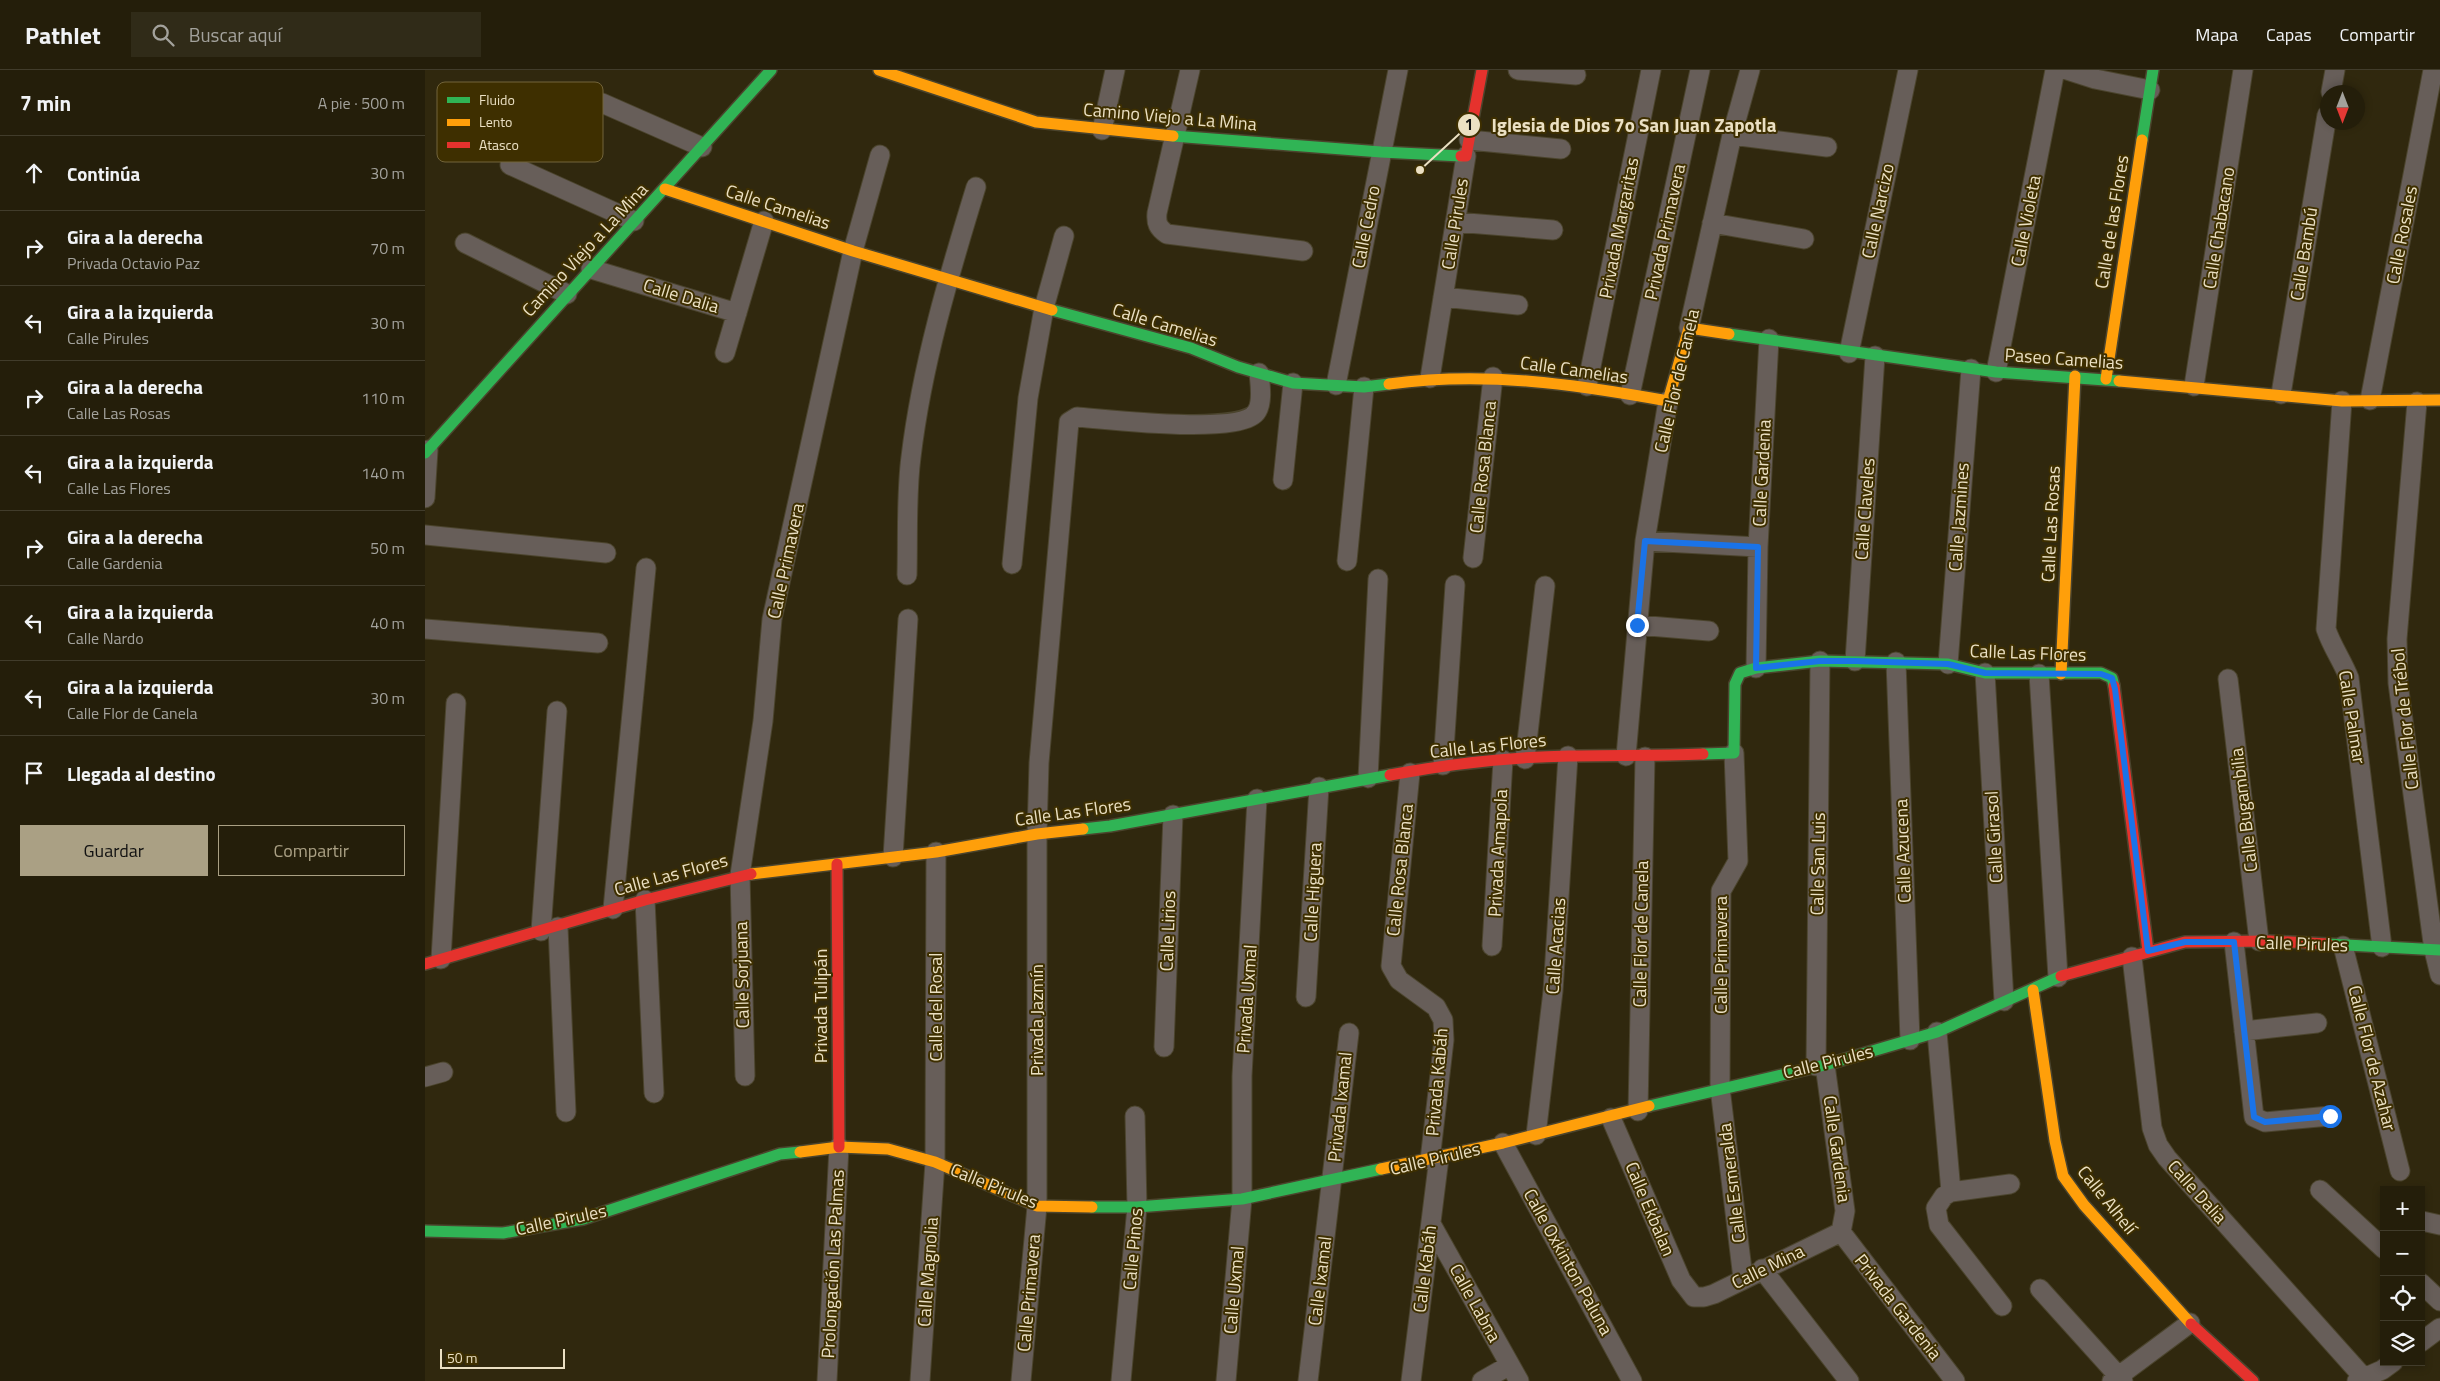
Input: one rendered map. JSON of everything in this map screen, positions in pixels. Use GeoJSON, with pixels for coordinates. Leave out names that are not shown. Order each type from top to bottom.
{"type":"FeatureCollection","features":[{"type":"Feature","properties":{"kind":"street","name":"Camino Viejo a La Mina"},"geometry":{"type":"LineString","coordinates":[[427,451],[771,70]]}},
{"type":"Feature","properties":{"kind":"street","name":"Camino Viejo a La Mina"},"geometry":{"type":"LineString","coordinates":[[879,70],[1036,122],[1102,130],[1381,152],[1467,148]]}},
{"type":"Feature","properties":{"kind":"street"},"geometry":{"type":"LineString","coordinates":[[1102,130],[1115,70]]}},
{"type":"Feature","properties":{"kind":"street"},"geometry":{"type":"LineString","coordinates":[[1190,70],[1173,135],[1157,213],[1156,222],[1159,229],[1167,234],[1303,251]]}},
{"type":"Feature","properties":{"kind":"street","name":"Calle Cedro"},"geometry":{"type":"LineString","coordinates":[[1336,385],[1398,70]]}},
{"type":"Feature","properties":{"kind":"street","name":"Calle Pirules"},"geometry":{"type":"LineString","coordinates":[[1430,378],[1467,148],[1482,70]]}},
{"type":"Feature","properties":{"kind":"street"},"geometry":{"type":"LineString","coordinates":[[1518,70],[1576,75]]}},
{"type":"Feature","properties":{"kind":"street","name":"Privada Margaritas"},"geometry":{"type":"LineString","coordinates":[[1587,386],[1651,70]]}},
{"type":"Feature","properties":{"kind":"street","name":"Privada Primavera"},"geometry":{"type":"LineString","coordinates":[[1630,395],[1700,70]]}},
{"type":"Feature","properties":{"kind":"street","name":"Calle Flor de Canela"},"geometry":{"type":"LineString","coordinates":[[1638,1110],[1637,625],[1645,541],[1668,401],[1689,328],[1732,135],[1750,70]]}},
{"type":"Feature","properties":{"kind":"street","name":"Calle Narcizo"},"geometry":{"type":"LineString","coordinates":[[1849,353],[1908,70]]}},
{"type":"Feature","properties":{"kind":"street","name":"Calle Violeta"},"geometry":{"type":"LineString","coordinates":[[1996,372],[2055,70]]}},
{"type":"Feature","properties":{"kind":"street"},"geometry":{"type":"LineString","coordinates":[[2067,70],[2095,79],[2150,90]]}},
{"type":"Feature","properties":{"kind":"street","name":"Calle de las Flores"},"geometry":{"type":"LineString","coordinates":[[2105,379],[2153,70]]}},
{"type":"Feature","properties":{"kind":"street","name":"Calle Chabacano"},"geometry":{"type":"LineString","coordinates":[[2194,386],[2243,70]]}},
{"type":"Feature","properties":{"kind":"street"},"geometry":{"type":"LineString","coordinates":[[2332,85],[2335,70]]}},
{"type":"Feature","properties":{"kind":"street","name":"Calle Rosales"},"geometry":{"type":"LineString","coordinates":[[2370,400],[2433,70]]}},
{"type":"Feature","properties":{"kind":"street"},"geometry":{"type":"LineString","coordinates":[[603,103],[702,147]]}},
{"type":"Feature","properties":{"kind":"street","name":"Calle Bambú"},"geometry":{"type":"LineString","coordinates":[[2281,394],[2325,130]]}},
{"type":"Feature","properties":{"kind":"street"},"geometry":{"type":"LineString","coordinates":[[1732,135],[1827,147]]}},
{"type":"Feature","properties":{"kind":"street"},"geometry":{"type":"LineString","coordinates":[[1467,148],[1561,149]]}},
{"type":"Feature","properties":{"kind":"street","name":"Calle Primavera"},"geometry":{"type":"LineString","coordinates":[[740,875],[763,721],[773,620],[853,251],[880,155]]}},
{"type":"Feature","properties":{"kind":"street"},"geometry":{"type":"LineString","coordinates":[[510,165],[634,221]]}},
{"type":"Feature","properties":{"kind":"street"},"geometry":{"type":"LineString","coordinates":[[907,575],[911,459],[922,387],[948,278],[976,187]]}},
{"type":"Feature","properties":{"kind":"street","name":"Calle Camelias"},"geometry":{"type":"LineString","coordinates":[[665,189],[853,251],[1043,308],[1191,348],[1259,373],[1293,382],[1364,387],[1430,378],[1493,377],[1587,386],[1668,401]]}},
{"type":"Feature","properties":{"kind":"street","name":"Calle Dalia"},"geometry":{"type":"LineString","coordinates":[[591,269],[737,313],[764,221]]}},
{"type":"Feature","properties":{"kind":"street"},"geometry":{"type":"LineString","coordinates":[[1455,222],[1553,230]]}},
{"type":"Feature","properties":{"kind":"street"},"geometry":{"type":"LineString","coordinates":[[1712,223],[1804,239]]}},
{"type":"Feature","properties":{"kind":"street"},"geometry":{"type":"LineString","coordinates":[[1012,564],[1028,398],[1043,308],[1064,236]]}},
{"type":"Feature","properties":{"kind":"street"},"geometry":{"type":"LineString","coordinates":[[465,243],[567,294]]}},
{"type":"Feature","properties":{"kind":"street"},"geometry":{"type":"LineString","coordinates":[[1443,297],[1518,305]]}},
{"type":"Feature","properties":{"kind":"street"},"geometry":{"type":"LineString","coordinates":[[725,353],[737,313]]}},
{"type":"Feature","properties":{"kind":"street","name":"Paseo Camelias"},"geometry":{"type":"LineString","coordinates":[[1689,328],[1849,353],[1996,372],[2075,376],[2342,401],[2417,402],[2440,400]]}},
{"type":"Feature","properties":{"kind":"street","name":"Calle Gardenia"},"geometry":{"type":"LineString","coordinates":[[1756,668],[1758,547],[1769,339]]}},
{"type":"Feature","properties":{"kind":"street","name":"Calle Claveles"},"geometry":{"type":"LineString","coordinates":[[1855,661],[1875,356]]}},
{"type":"Feature","properties":{"kind":"street","name":"Calle Jazmines"},"geometry":{"type":"LineString","coordinates":[[1948,664],[1971,369]]}},
{"type":"Feature","properties":{"kind":"street","name":"Privada Jazmín"},"geometry":{"type":"LineString","coordinates":[[1037,1206],[1037,834],[1040,753],[1069,422],[1077,417],[1173,425],[1240,421],[1252,417],[1257,411],[1260,401],[1259,373]]}},
{"type":"Feature","properties":{"kind":"street","name":"Calle Las Rosas"},"geometry":{"type":"LineString","coordinates":[[2061,674],[2075,376]]}},
{"type":"Feature","properties":{"kind":"street","name":"Calle Rosa Blanca"},"geometry":{"type":"LineString","coordinates":[[1473,558],[1493,377]]}},
{"type":"Feature","properties":{"kind":"street"},"geometry":{"type":"LineString","coordinates":[[1283,480],[1293,382]]}},
{"type":"Feature","properties":{"kind":"street"},"geometry":{"type":"LineString","coordinates":[[1347,561],[1364,387]]}},
{"type":"Feature","properties":{"kind":"street","name":"Calle Palmar"},"geometry":{"type":"LineString","coordinates":[[2342,401],[2326,629],[2331,646],[2342,659],[2349,678],[2382,947]]}},
{"type":"Feature","properties":{"kind":"street","name":"Calle Flor de Trébol"},"geometry":{"type":"LineString","coordinates":[[2417,402],[2397,639],[2398,665],[2440,975]]}},
{"type":"Feature","properties":{"kind":"street"},"geometry":{"type":"LineString","coordinates":[[425,498],[427,451]]}},
{"type":"Feature","properties":{"kind":"street"},"geometry":{"type":"LineString","coordinates":[[425,535],[606,553]]}},
{"type":"Feature","properties":{"kind":"street"},"geometry":{"type":"LineString","coordinates":[[1645,541],[1758,547]]}},
{"type":"Feature","properties":{"kind":"street"},"geometry":{"type":"LineString","coordinates":[[613,909],[646,568]]}},
{"type":"Feature","properties":{"kind":"street"},"geometry":{"type":"LineString","coordinates":[[1368,778],[1378,579]]}},
{"type":"Feature","properties":{"kind":"street"},"geometry":{"type":"LineString","coordinates":[[1443,765],[1455,584]]}},
{"type":"Feature","properties":{"kind":"street"},"geometry":{"type":"LineString","coordinates":[[1525,759],[1545,586]]}},
{"type":"Feature","properties":{"kind":"street"},"geometry":{"type":"LineString","coordinates":[[893,857],[908,619]]}},
{"type":"Feature","properties":{"kind":"street"},"geometry":{"type":"LineString","coordinates":[[1637,625],[1709,630]]}},
{"type":"Feature","properties":{"kind":"street"},"geometry":{"type":"LineString","coordinates":[[425,629],[598,643]]}},
{"type":"Feature","properties":{"kind":"street","name":"Calle Las Flores"},"geometry":{"type":"LineString","coordinates":[[1737,678],[1739,673],[1756,668],[1820,661],[1855,661],[1948,664],[1985,673],[2101,674],[2112,678],[2115,689],[2140,954]]}},
{"type":"Feature","properties":{"kind":"street","name":"Calle San Luis"},"geometry":{"type":"LineString","coordinates":[[1820,661],[1821,1066]]}},
{"type":"Feature","properties":{"kind":"street","name":"Calle Azucena"},"geometry":{"type":"LineString","coordinates":[[1896,662],[1910,1040]]}},
{"type":"Feature","properties":{"kind":"street","name":"Calle Girasol"},"geometry":{"type":"LineString","coordinates":[[1985,673],[2004,1001]]}},
{"type":"Feature","properties":{"kind":"street"},"geometry":{"type":"LineString","coordinates":[[2039,674],[2059,977]]}},
{"type":"Feature","properties":{"kind":"street","name":"Calle Primavera"},"geometry":{"type":"LineString","coordinates":[[1720,1088],[1721,891],[1738,861],[1734,753],[1737,678]]}},
{"type":"Feature","properties":{"kind":"street","name":"Calle Bugambilia"},"geometry":{"type":"LineString","coordinates":[[2228,679],[2259,941]]}},
{"type":"Feature","properties":{"kind":"street"},"geometry":{"type":"LineString","coordinates":[[433,962],[456,703]]}},
{"type":"Feature","properties":{"kind":"street"},"geometry":{"type":"LineString","coordinates":[[557,712],[550,929],[566,1112]]}},
{"type":"Feature","properties":{"kind":"street","name":"Calle Las Flores"},"geometry":{"type":"LineString","coordinates":[[433,962],[613,909],[740,875],[936,852],[1037,834],[1110,826],[1368,778],[1409,773],[1443,765],[1568,756],[1636,757],[1734,753]]}},
{"type":"Feature","properties":{"kind":"street","name":"Calle Acacias"},"geometry":{"type":"LineString","coordinates":[[1536,1135],[1553,991],[1568,756]]}},
{"type":"Feature","properties":{"kind":"street","name":"Privada Amapola"},"geometry":{"type":"LineString","coordinates":[[1492,946],[1503,760]]}},
{"type":"Feature","properties":{"kind":"street","name":"Calle Rosa Blanca"},"geometry":{"type":"LineString","coordinates":[[1391,966],[1409,773]]}},
{"type":"Feature","properties":{"kind":"street","name":"Calle Higuera"},"geometry":{"type":"LineString","coordinates":[[1307,997],[1319,787]]}},
{"type":"Feature","properties":{"kind":"street","name":"Privada Uxmal"},"geometry":{"type":"LineString","coordinates":[[1241,1200],[1242,1076],[1257,799]]}},
{"type":"Feature","properties":{"kind":"street","name":"Calle Lirios"},"geometry":{"type":"LineString","coordinates":[[1164,1047],[1173,814]]}},
{"type":"Feature","properties":{"kind":"street","name":"Calle del Rosal"},"geometry":{"type":"LineString","coordinates":[[935,1162],[936,852]]}},
{"type":"Feature","properties":{"kind":"street","name":"Privada Tulipán"},"geometry":{"type":"LineString","coordinates":[[837,864],[839,1147]]}},
{"type":"Feature","properties":{"kind":"street","name":"Calle Sorjuana"},"geometry":{"type":"LineString","coordinates":[[740,875],[745,1076]]}},
{"type":"Feature","properties":{"kind":"street"},"geometry":{"type":"LineString","coordinates":[[645,900],[654,1093]]}},
{"type":"Feature","properties":{"kind":"street","name":"Calle Pirules"},"geometry":{"type":"LineString","coordinates":[[425,1231],[503,1233],[583,1219],[780,1154],[839,1147],[888,1149],[935,1162],[1037,1206],[1137,1207],[1241,1200],[1503,1144],[1611,1118],[1720,1088],[1821,1066],[1937,1032],[2059,977],[2185,942],[2259,941],[2437,950]]}},
{"type":"Feature","properties":{"kind":"street"},"geometry":{"type":"LineString","coordinates":[[2234,942],[2252,1113],[2256,1120],[2265,1122],[2330,1116]]}},
{"type":"Feature","properties":{"kind":"street","name":"Calle Flor de Azahar"},"geometry":{"type":"LineString","coordinates":[[2343,946],[2400,1171]]}},
{"type":"Feature","properties":{"kind":"street","name":"Calle Dalia"},"geometry":{"type":"LineString","coordinates":[[2140,954],[2152,1128],[2158,1145],[2167,1158],[2361,1380]]}},
{"type":"Feature","properties":{"kind":"street","name":"Privada Kabáh"},"geometry":{"type":"LineString","coordinates":[[1391,966],[1399,980],[1436,1007],[1443,1020],[1444,1040],[1435,1159]]}},
{"type":"Feature","properties":{"kind":"street","name":"Calle Alhelí"},"geometry":{"type":"LineString","coordinates":[[2033,990],[2055,1141],[2063,1176],[2084,1205],[2190,1323],[2253,1381]]}},
{"type":"Feature","properties":{"kind":"street"},"geometry":{"type":"LineString","coordinates":[[2244,1031],[2317,1023]]}},
{"type":"Feature","properties":{"kind":"street"},"geometry":{"type":"LineString","coordinates":[[1937,1032],[1945,1197]]}},
{"type":"Feature","properties":{"kind":"street","name":"Privada Ixamal"},"geometry":{"type":"LineString","coordinates":[[1332,1182],[1349,1033]]}},
{"type":"Feature","properties":{"kind":"street","name":"Calle Gardenia"},"geometry":{"type":"LineString","coordinates":[[1821,1066],[1845,1211],[1841,1232]]}},
{"type":"Feature","properties":{"kind":"street"},"geometry":{"type":"LineString","coordinates":[[425,1078],[443,1072]]}},
{"type":"Feature","properties":{"kind":"street","name":"Calle Esmeralda"},"geometry":{"type":"LineString","coordinates":[[1720,1088],[1743,1278]]}},
{"type":"Feature","properties":{"kind":"street","name":"Calle Pinos"},"geometry":{"type":"LineString","coordinates":[[1121,1381],[1137,1207],[1135,1116]]}},
{"type":"Feature","properties":{"kind":"street","name":"Calle Ekbalan"},"geometry":{"type":"LineString","coordinates":[[1611,1118],[1681,1280],[1693,1297]]}},
{"type":"Feature","properties":{"kind":"street","name":"Calle Oxkinton Paluna"},"geometry":{"type":"LineString","coordinates":[[1503,1144],[1632,1381]]}},
{"type":"Feature","properties":{"kind":"street","name":"Prolongación Las Palmas"},"geometry":{"type":"LineString","coordinates":[[827,1381],[839,1147]]}},
{"type":"Feature","properties":{"kind":"street","name":"Calle Kabáh"},"geometry":{"type":"LineString","coordinates":[[1411,1381],[1431,1224],[1435,1159]]}},
{"type":"Feature","properties":{"kind":"street","name":"Calle Magnolia"},"geometry":{"type":"LineString","coordinates":[[920,1381],[935,1162]]}},
{"type":"Feature","properties":{"kind":"street","name":"Calle Ixamal"},"geometry":{"type":"LineString","coordinates":[[1308,1381],[1332,1182]]}},
{"type":"Feature","properties":{"kind":"street"},"geometry":{"type":"LineString","coordinates":[[2002,1306],[1939,1225],[1936,1208],[1945,1197],[2010,1184]]}},
{"type":"Feature","properties":{"kind":"street"},"geometry":{"type":"LineString","coordinates":[[2320,1190],[2380,1245]]}},
{"type":"Feature","properties":{"kind":"street","name":"Calle Uxmal"},"geometry":{"type":"LineString","coordinates":[[1226,1381],[1241,1200]]}},
{"type":"Feature","properties":{"kind":"street","name":"Calle Primavera"},"geometry":{"type":"LineString","coordinates":[[1021,1381],[1037,1206]]}},
{"type":"Feature","properties":{"kind":"street"},"geometry":{"type":"LineString","coordinates":[[2425,1222],[2440,1225]]}},
{"type":"Feature","properties":{"kind":"street","name":"Calle Labna"},"geometry":{"type":"LineString","coordinates":[[1431,1224],[1515,1373]]}},
{"type":"Feature","properties":{"kind":"street","name":"Calle Mina"},"geometry":{"type":"LineString","coordinates":[[1693,1297],[1704,1297],[1841,1232]]}},
{"type":"Feature","properties":{"kind":"street","name":"Privada Gardenia"},"geometry":{"type":"LineString","coordinates":[[1841,1232],[1955,1381]]}},
{"type":"Feature","properties":{"kind":"street"},"geometry":{"type":"LineString","coordinates":[[1762,1269],[1849,1381]]}},
{"type":"Feature","properties":{"kind":"street"},"geometry":{"type":"LineString","coordinates":[[2425,1288],[2440,1301]]}},
{"type":"Feature","properties":{"kind":"street"},"geometry":{"type":"LineString","coordinates":[[2039,1289],[2118,1379],[2190,1323]]}},
{"type":"Feature","properties":{"kind":"street"},"geometry":{"type":"LineString","coordinates":[[2425,1339],[2440,1328]]}},
{"type":"Feature","properties":{"kind":"street"},"geometry":{"type":"LineString","coordinates":[[2361,1380],[2389,1371]]}},
{"type":"Feature","properties":{"kind":"street"},"geometry":{"type":"LineString","coordinates":[[1482,1381],[1515,1373]]}},
{"type":"Feature","properties":{"kind":"traffic: fast"},"geometry":{"type":"LineString","coordinates":[[425,453],[771,70]]}},
{"type":"Feature","properties":{"kind":"traffic: fast"},"geometry":{"type":"LineString","coordinates":[[2142,140],[2153,70]]}},
{"type":"Feature","properties":{"kind":"traffic: fast"},"geometry":{"type":"LineString","coordinates":[[1173,136],[1381,152],[1461,156]]}},
{"type":"Feature","properties":{"kind":"traffic: fast"},"geometry":{"type":"LineString","coordinates":[[1052,310],[1191,348],[1238,367],[1293,383],[1364,387],[1389,384]]}},
{"type":"Feature","properties":{"kind":"traffic: fast"},"geometry":{"type":"LineString","coordinates":[[1729,334],[1996,372],[2119,381]]}},
{"type":"Feature","properties":{"kind":"traffic: fast"},"geometry":{"type":"LineString","coordinates":[[1703,754],[1734,753],[1735,684],[1740,673],[1756,668],[1820,661],[1948,664],[1985,673],[2101,673],[2112,678],[2114,686]]}},
{"type":"Feature","properties":{"kind":"traffic: fast"},"geometry":{"type":"LineString","coordinates":[[1083,829],[1110,826],[1390,775]]}},
{"type":"Feature","properties":{"kind":"traffic: fast"},"geometry":{"type":"LineString","coordinates":[[2328,944],[2440,950]]}},
{"type":"Feature","properties":{"kind":"traffic: fast"},"geometry":{"type":"LineString","coordinates":[[1649,1106],[1825,1065],[1937,1032],[2061,976]]}},
{"type":"Feature","properties":{"kind":"traffic: fast"},"geometry":{"type":"LineString","coordinates":[[425,1231],[503,1233],[583,1219],[780,1154],[800,1152]]}},
{"type":"Feature","properties":{"kind":"traffic: fast"},"geometry":{"type":"LineString","coordinates":[[1092,1207],[1137,1207],[1242,1199],[1381,1169]]}},
{"type":"Feature","properties":{"kind":"traffic: slow"},"geometry":{"type":"LineString","coordinates":[[879,70],[1036,122],[1173,136]]}},
{"type":"Feature","properties":{"kind":"traffic: slow"},"geometry":{"type":"LineString","coordinates":[[2106,379],[2142,140]]}},
{"type":"Feature","properties":{"kind":"traffic: slow"},"geometry":{"type":"LineString","coordinates":[[665,189],[853,251],[1052,310]]}},
{"type":"Feature","properties":{"kind":"traffic: slow"},"geometry":{"type":"LineString","coordinates":[[1389,384],[1460,379],[1529,381],[1598,389],[1668,401],[1689,328],[1729,334]]}},
{"type":"Feature","properties":{"kind":"traffic: slow"},"geometry":{"type":"LineString","coordinates":[[2061,674],[2075,376]]}},
{"type":"Feature","properties":{"kind":"traffic: slow"},"geometry":{"type":"LineString","coordinates":[[2119,381],[2342,401],[2440,400]]}},
{"type":"Feature","properties":{"kind":"traffic: slow"},"geometry":{"type":"LineString","coordinates":[[751,874],[936,852],[1037,834],[1083,829]]}},
{"type":"Feature","properties":{"kind":"traffic: slow"},"geometry":{"type":"LineString","coordinates":[[2033,990],[2055,1141],[2063,1176],[2084,1205],[2191,1324]]}},
{"type":"Feature","properties":{"kind":"traffic: slow"},"geometry":{"type":"LineString","coordinates":[[1381,1169],[1503,1143],[1649,1106]]}},
{"type":"Feature","properties":{"kind":"traffic: slow"},"geometry":{"type":"LineString","coordinates":[[800,1152],[839,1147],[888,1149],[935,1162],[1037,1206],[1092,1207]]}},
{"type":"Feature","properties":{"kind":"traffic: jam"},"geometry":{"type":"LineString","coordinates":[[1461,156],[1466,156],[1482,70]]}},
{"type":"Feature","properties":{"kind":"traffic: jam"},"geometry":{"type":"LineString","coordinates":[[2114,686],[2148,951]]}},
{"type":"Feature","properties":{"kind":"traffic: jam"},"geometry":{"type":"LineString","coordinates":[[1390,775],[1457,764],[1524,758],[1703,754]]}},
{"type":"Feature","properties":{"kind":"traffic: jam"},"geometry":{"type":"LineString","coordinates":[[837,864],[839,1147]]}},
{"type":"Feature","properties":{"kind":"traffic: jam"},"geometry":{"type":"LineString","coordinates":[[425,964],[645,900],[751,874]]}},
{"type":"Feature","properties":{"kind":"traffic: jam"},"geometry":{"type":"LineString","coordinates":[[2061,976],[2185,942],[2269,941],[2328,944]]}},
{"type":"Feature","properties":{"kind":"traffic: jam"},"geometry":{"type":"LineString","coordinates":[[2191,1324],[2253,1381]]}},
{"type":"Feature","properties":{"kind":"place","name":"Iglesia de Dios 7o San Juan Zapotla"},"geometry":{"type":"Point","coordinates":[1420,170]}},
{"type":"Feature","properties":{"kind":"route"},"geometry":{"type":"LineString","coordinates":[[1637,625],[1645,541],[1758,547],[1756,668],[1820,661],[1896,662],[1948,664],[1966,670],[1985,673],[2101,674],[2112,678],[2115,689],[2148,951],[2185,942],[2234,942],[2252,1113],[2254,1117],[2260,1122],[2265,1122],[2330,1116]]}}]}
